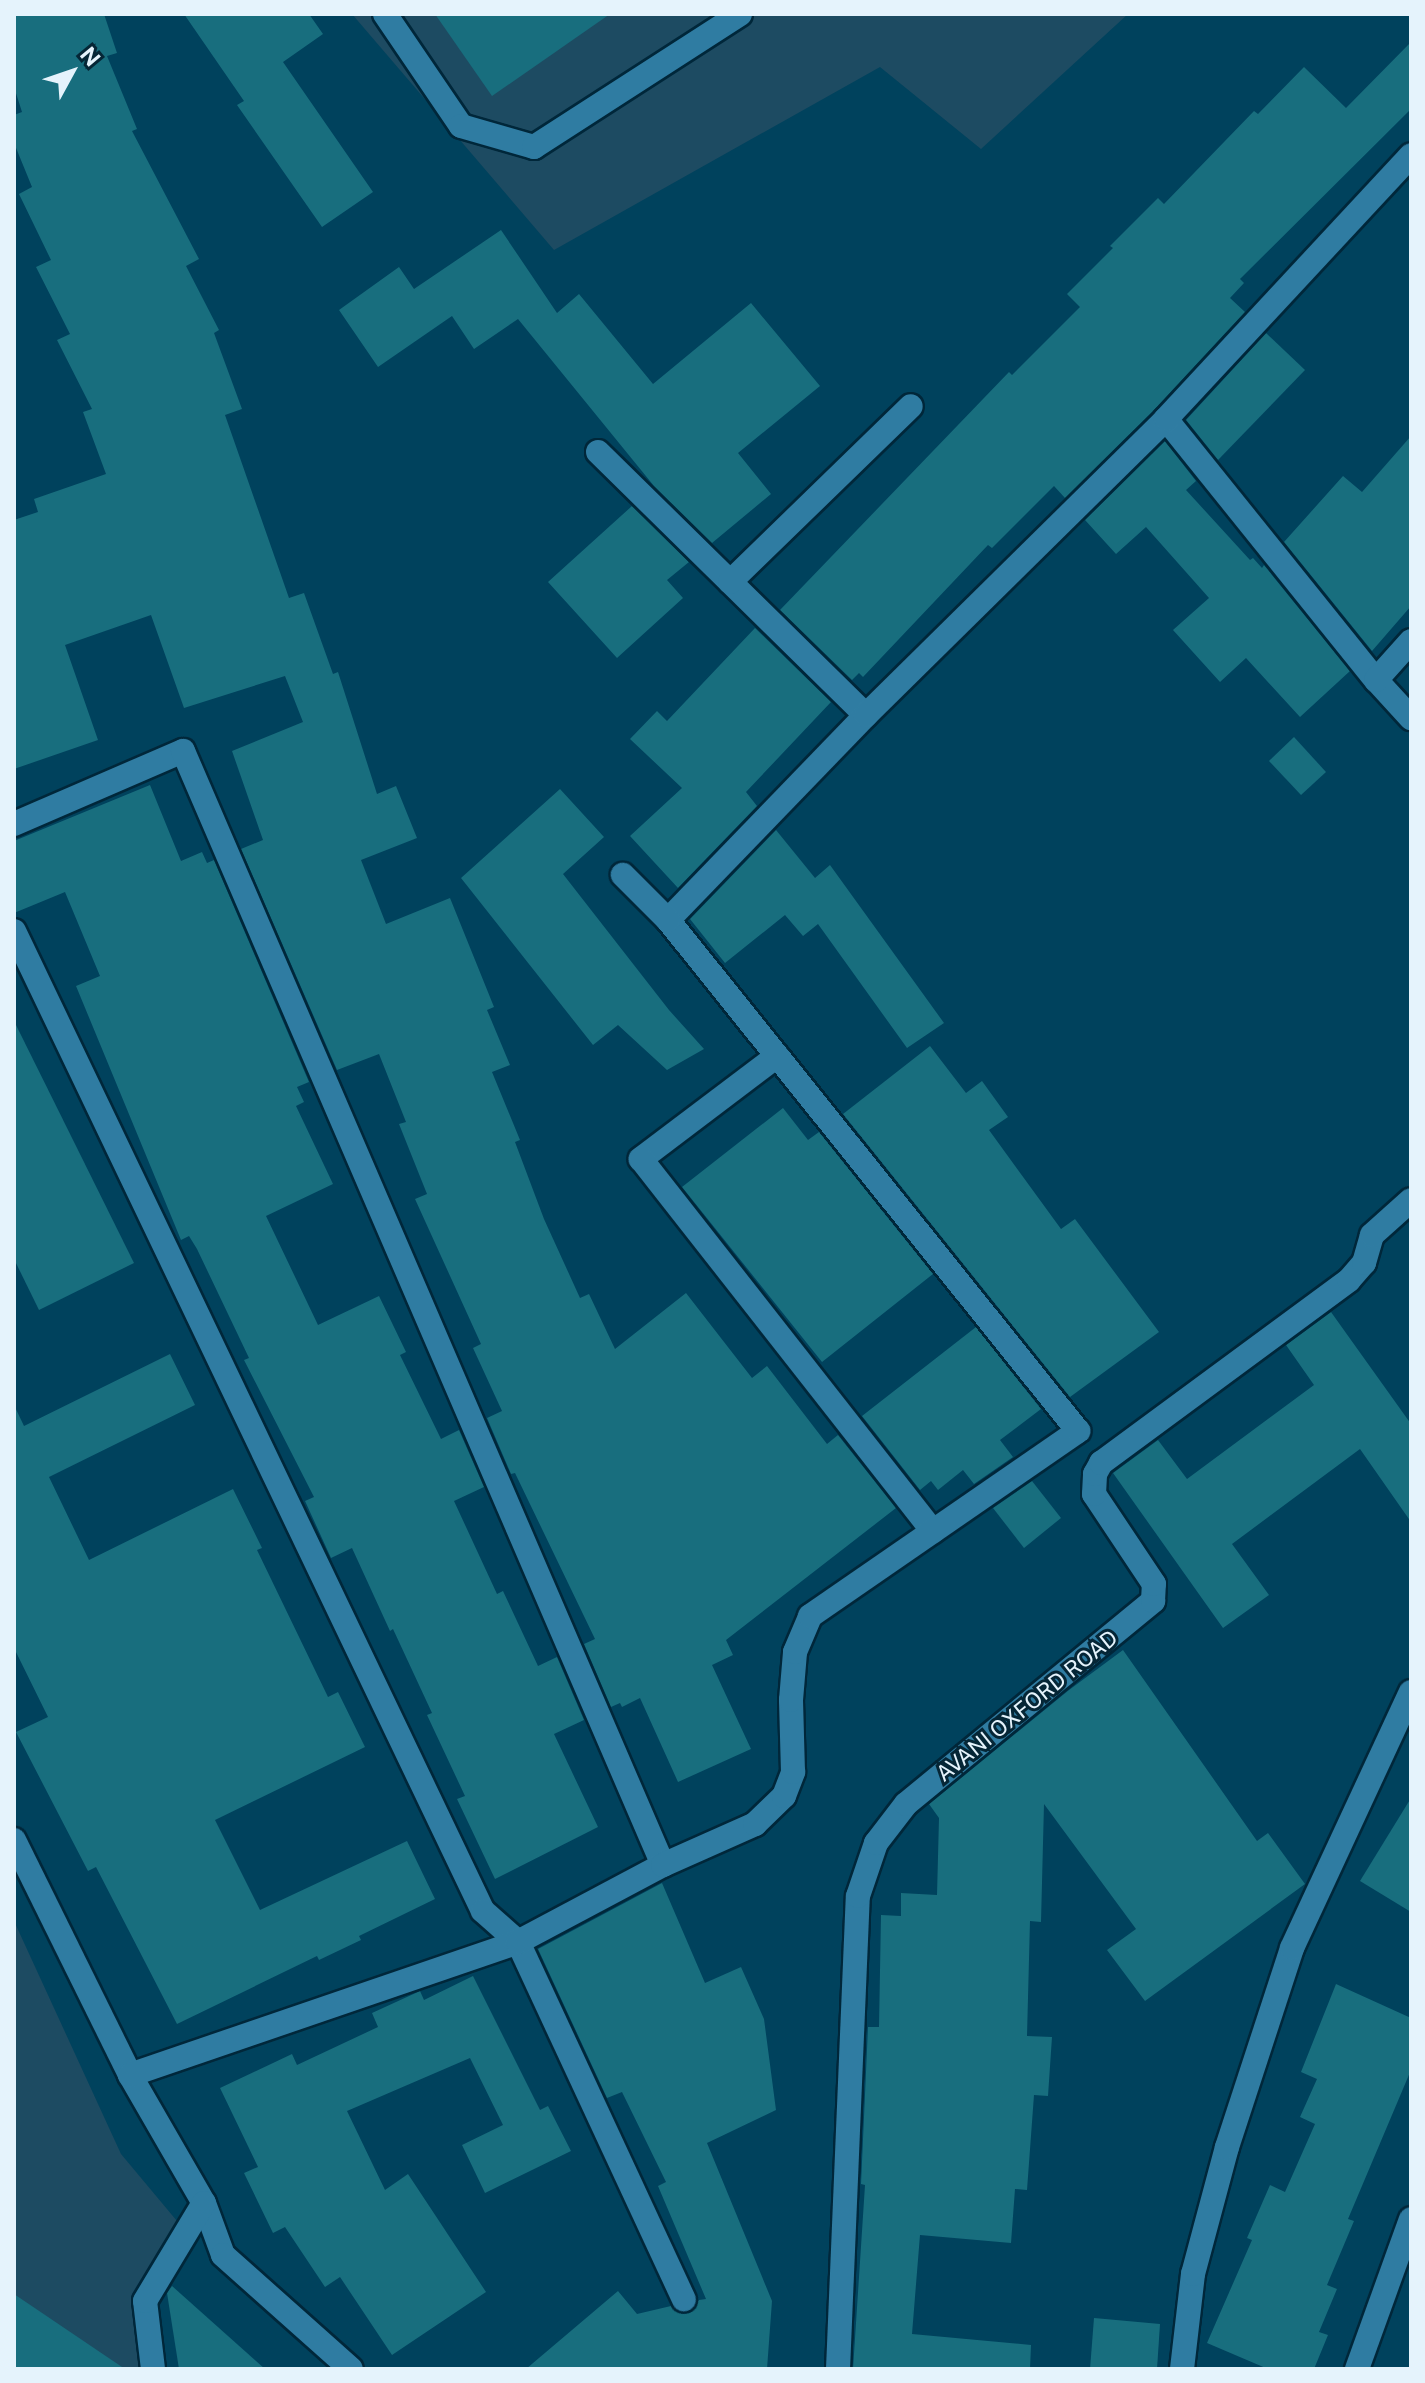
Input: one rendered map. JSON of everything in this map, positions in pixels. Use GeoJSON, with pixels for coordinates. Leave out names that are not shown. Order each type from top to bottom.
{"type":"FeatureCollection","features":[{"type":"Feature","properties":{"kind":"street"},"geometry":{"type":"LineString","coordinates":[[385,14],[461,126],[534,147],[740,14]]}},
{"type":"Feature","properties":{"kind":"street"},"geometry":{"type":"LineString","coordinates":[[668,920],[866,715],[1166,419],[1411,155]]}},
{"type":"Feature","properties":{"kind":"street"},"geometry":{"type":"LineString","coordinates":[[730,582],[911,406]]}},
{"type":"Feature","properties":{"kind":"street"},"geometry":{"type":"LineString","coordinates":[[1166,419],[1376,680],[1411,718]]}},
{"type":"Feature","properties":{"kind":"street"},"geometry":{"type":"LineString","coordinates":[[598,452],[866,715]]}},
{"type":"Feature","properties":{"kind":"street"},"geometry":{"type":"LineString","coordinates":[[1376,680],[1411,641]]}},
{"type":"Feature","properties":{"kind":"street"},"geometry":{"type":"LineString","coordinates":[[14,824],[183,751],[663,1865]]}},
{"type":"Feature","properties":{"kind":"street"},"geometry":{"type":"LineString","coordinates":[[130,2075],[518,1942],[663,1865],[755,1824],[784,1796],[793,1772],[791,1700],[795,1652],[810,1616],[1078,1431],[668,920],[623,875]]}},
{"type":"Feature","properties":{"kind":"street"},"geometry":{"type":"LineString","coordinates":[[14,931],[483,1911],[518,1942],[684,2299]]}},
{"type":"Feature","properties":{"kind":"street"},"geometry":{"type":"LineString","coordinates":[[777,1056],[641,1159],[933,1531]]}},
{"type":"Feature","properties":{"kind":"street","name":"AVANI OXFORD ROAD"},"geometry":{"type":"LineString","coordinates":[[838,2369],[858,1896],[876,1843],[906,1804],[1153,1601],[1154,1584],[1094,1494],[1095,1474],[1101,1463],[1349,1280],[1364,1263],[1372,1235],[1411,1200]]}},
{"type":"Feature","properties":{"kind":"street"},"geometry":{"type":"LineString","coordinates":[[1182,2369],[1193,2274],[1227,2147],[1287,1962],[1411,1692]]}},
{"type":"Feature","properties":{"kind":"street"},"geometry":{"type":"LineString","coordinates":[[14,1840],[130,2075],[204,2203],[223,2255],[351,2369]]}},
{"type":"Feature","properties":{"kind":"street"},"geometry":{"type":"LineString","coordinates":[[153,2369],[145,2301],[204,2203]]}},
{"type":"Feature","properties":{"kind":"street"},"geometry":{"type":"LineString","coordinates":[[1357,2369],[1409,2234]]}},
{"type":"Feature","properties":{"kind":"shaded area"},"geometry":{"type":"Polygon","coordinates":[[[352,14],[1128,14],[981,149],[880,67],[554,250],[352,14]]]}},
{"type":"Feature","properties":{"kind":"shaded area"},"geometry":{"type":"Polygon","coordinates":[[[14,1921],[121,2154],[182,2227],[132,2305],[150,2369],[14,2369],[14,1921]]]}},
{"type":"Feature","properties":{"kind":"building"},"geometry":{"type":"Polygon","coordinates":[[[14,14],[104,14],[117,53],[107,56],[137,129],[132,131],[199,259],[186,266],[219,330],[214,333],[242,409],[225,415],[289,598],[304,593],[333,674],[338,672],[377,794],[396,786],[417,838],[361,860],[386,924],[450,898],[494,1007],[487,1010],[510,1065],[492,1072],[520,1140],[515,1142],[544,1219],[580,1298],[589,1294],[615,1349],[686,1293],[752,1378],[767,1366],[827,1444],[838,1435],[896,1508],[726,1640],[733,1655],[712,1665],[751,1749],[678,1782],[640,1698],[622,1707],[620,1703],[611,1707],[584,1644],[595,1639],[515,1473],[511,1474],[487,1418],[502,1411],[473,1348],[481,1344],[415,1199],[427,1194],[399,1124],[406,1122],[379,1054],[337,1070],[241,849],[263,840],[232,751],[303,722],[285,676],[184,708],[151,615],[65,645],[98,740],[14,769],[14,520],[38,512],[34,499],[106,474],[83,412],[92,409],[57,340],[70,334],[36,267],[51,260],[19,194],[32,187],[14,143],[14,115],[22,112],[14,87],[14,14]]]}},
{"type":"Feature","properties":{"kind":"building"},"geometry":{"type":"Polygon","coordinates":[[[184,14],[309,14],[323,34],[283,62],[373,192],[322,227],[237,105],[244,101],[184,14]]]}},
{"type":"Feature","properties":{"kind":"building"},"geometry":{"type":"Polygon","coordinates":[[[435,14],[610,14],[492,96],[435,14]]]}},
{"type":"Feature","properties":{"kind":"building"},"geometry":{"type":"Polygon","coordinates":[[[1411,42],[1411,109],[1240,279],[1244,283],[1230,298],[1245,312],[1155,409],[1065,498],[1054,486],[992,548],[988,545],[863,677],[859,673],[852,680],[780,610],[1009,372],[1012,375],[1080,307],[1067,294],[1113,248],[1110,246],[1158,198],[1164,204],[1254,111],[1258,114],[1304,67],[1346,108],[1411,42]]]}},
{"type":"Feature","properties":{"kind":"building"},"geometry":{"type":"Polygon","coordinates":[[[501,230],[557,313],[579,294],[653,384],[751,303],[820,386],[738,453],[771,494],[712,543],[654,486],[518,319],[474,349],[452,316],[378,367],[339,310],[399,267],[414,289],[501,230]]]}},
{"type":"Feature","properties":{"kind":"building"},"geometry":{"type":"Polygon","coordinates":[[[1266,333],[1305,370],[1218,460],[1186,420],[1266,333]]]}},
{"type":"Feature","properties":{"kind":"building"},"geometry":{"type":"Polygon","coordinates":[[[1411,436],[1411,606],[1372,651],[1284,542],[1343,476],[1362,492],[1411,436]]]}},
{"type":"Feature","properties":{"kind":"building"},"geometry":{"type":"Polygon","coordinates":[[[1165,441],[1196,481],[1186,490],[1250,560],[1253,558],[1262,568],[1264,565],[1350,671],[1300,717],[1246,658],[1220,682],[1173,630],[1209,598],[1146,527],[1116,554],[1085,520],[1165,441]]]}},
{"type":"Feature","properties":{"kind":"building"},"geometry":{"type":"Polygon","coordinates":[[[632,506],[689,562],[667,580],[683,598],[617,658],[548,582],[632,506]]]}},
{"type":"Feature","properties":{"kind":"building"},"geometry":{"type":"Polygon","coordinates":[[[755,628],[831,702],[746,792],[757,806],[678,888],[630,836],[682,788],[630,739],[657,711],[667,721],[755,628]]]}},
{"type":"Feature","properties":{"kind":"building"},"geometry":{"type":"Polygon","coordinates":[[[1294,737],[1326,772],[1301,795],[1269,761],[1294,737]]]}},
{"type":"Feature","properties":{"kind":"building"},"geometry":{"type":"Polygon","coordinates":[[[150,785],[181,861],[202,852],[207,863],[214,860],[309,1082],[297,1087],[304,1102],[296,1106],[333,1184],[266,1216],[318,1325],[379,1296],[406,1352],[400,1355],[441,1439],[459,1430],[484,1487],[454,1501],[497,1594],[503,1591],[538,1666],[557,1657],[584,1720],[554,1734],[598,1827],[495,1879],[457,1799],[465,1796],[427,1715],[432,1713],[393,1629],[390,1631],[352,1548],[331,1558],[305,1501],[314,1497],[244,1360],[249,1358],[197,1249],[189,1236],[181,1240],[76,986],[100,976],[65,892],[14,913],[14,841],[150,785]]]}},
{"type":"Feature","properties":{"kind":"building"},"geometry":{"type":"Polygon","coordinates":[[[560,789],[604,837],[563,874],[669,1010],[704,1049],[667,1070],[618,1025],[593,1045],[461,878],[560,789]]]}},
{"type":"Feature","properties":{"kind":"building"},"geometry":{"type":"Polygon","coordinates":[[[776,830],[815,878],[830,865],[944,1023],[907,1048],[818,924],[803,936],[785,915],[725,963],[690,919],[776,830]]]}},
{"type":"Feature","properties":{"kind":"building"},"geometry":{"type":"Polygon","coordinates":[[[14,1021],[134,1263],[39,1310],[14,1259],[14,1021]]]}},
{"type":"Feature","properties":{"kind":"building"},"geometry":{"type":"Polygon","coordinates":[[[930,1046],[966,1093],[982,1081],[1008,1117],[989,1130],[1061,1229],[1075,1219],[1159,1332],[1070,1397],[843,1114],[930,1046]]]}},
{"type":"Feature","properties":{"kind":"building"},"geometry":{"type":"Polygon","coordinates":[[[783,1108],[808,1140],[819,1132],[933,1274],[822,1362],[682,1187],[783,1108]]]}},
{"type":"Feature","properties":{"kind":"building"},"geometry":{"type":"Polygon","coordinates":[[[1331,1312],[1411,1424],[1411,1522],[1360,1449],[1232,1544],[1269,1595],[1223,1628],[1113,1473],[1158,1440],[1187,1479],[1314,1385],[1286,1345],[1331,1312]]]}},
{"type":"Feature","properties":{"kind":"building"},"geometry":{"type":"Polygon","coordinates":[[[976,1327],[1041,1409],[1000,1440],[1013,1457],[974,1484],[963,1470],[938,1490],[931,1481],[920,1490],[862,1416],[976,1327]]]}},
{"type":"Feature","properties":{"kind":"building"},"geometry":{"type":"Polygon","coordinates":[[[170,1354],[195,1405],[49,1477],[89,1560],[233,1489],[262,1548],[257,1550],[328,1697],[338,1692],[365,1747],[215,1820],[260,1910],[407,1841],[435,1899],[359,1936],[361,1940],[319,1960],[317,1956],[177,2024],[96,1867],[88,1871],[16,1732],[48,1717],[14,1648],[14,1405],[24,1426],[170,1354]]]}},
{"type":"Feature","properties":{"kind":"building"},"geometry":{"type":"Polygon","coordinates":[[[1032,1481],[1061,1518],[1024,1548],[993,1508],[1032,1481]]]}},
{"type":"Feature","properties":{"kind":"building"},"geometry":{"type":"Polygon","coordinates":[[[1123,1650],[1257,1841],[1268,1833],[1305,1884],[1145,2001],[1107,1950],[1136,1929],[1044,1804],[1041,1922],[1030,1921],[1027,2036],[1052,2037],[1048,2096],[1034,2095],[1027,2190],[1015,2189],[1011,2243],[920,2235],[912,2334],[1031,2345],[1030,2369],[853,2369],[865,2185],[861,2184],[868,2027],[879,2027],[881,1915],[901,1916],[901,1893],[937,1895],[939,1818],[929,1804],[1123,1650]]]}},
{"type":"Feature","properties":{"kind":"building"},"geometry":{"type":"Polygon","coordinates":[[[1411,1798],[1411,1912],[1360,1881],[1411,1798]]]}},
{"type":"Feature","properties":{"kind":"building"},"geometry":{"type":"Polygon","coordinates":[[[662,1883],[705,1983],[741,1967],[764,2019],[776,2110],[707,2143],[772,2301],[767,2369],[526,2369],[618,2291],[637,2314],[671,2306],[682,2314],[690,2313],[699,2300],[706,2299],[658,2186],[666,2182],[622,2092],[607,2098],[538,1949],[662,1883]]]}},
{"type":"Feature","properties":{"kind":"building"},"geometry":{"type":"Polygon","coordinates":[[[473,1976],[540,2110],[548,2106],[571,2151],[485,2193],[462,2145],[503,2125],[470,2058],[347,2111],[385,2190],[408,2174],[486,2292],[392,2355],[340,2277],[325,2287],[285,2227],[273,2233],[244,2173],[258,2167],[220,2088],[292,2054],[297,2065],[378,2027],[372,2013],[420,1991],[424,2000],[473,1976]]]}},
{"type":"Feature","properties":{"kind":"building"},"geometry":{"type":"Polygon","coordinates":[[[1336,1984],[1411,2018],[1411,2070],[1348,2219],[1354,2221],[1327,2285],[1337,2289],[1319,2332],[1328,2335],[1314,2369],[1268,2369],[1207,2343],[1252,2240],[1247,2238],[1270,2185],[1285,2192],[1315,2124],[1300,2117],[1317,2079],[1301,2072],[1336,1984]]]}},
{"type":"Feature","properties":{"kind":"building"},"geometry":{"type":"Polygon","coordinates":[[[172,2286],[265,2369],[179,2369],[167,2293],[172,2286]]]}},
{"type":"Feature","properties":{"kind":"building"},"geometry":{"type":"Polygon","coordinates":[[[14,2294],[125,2369],[14,2369],[14,2294]]]}},
{"type":"Feature","properties":{"kind":"building"},"geometry":{"type":"Polygon","coordinates":[[[1094,2318],[1160,2324],[1157,2369],[1090,2369],[1094,2318]]]}}]}
